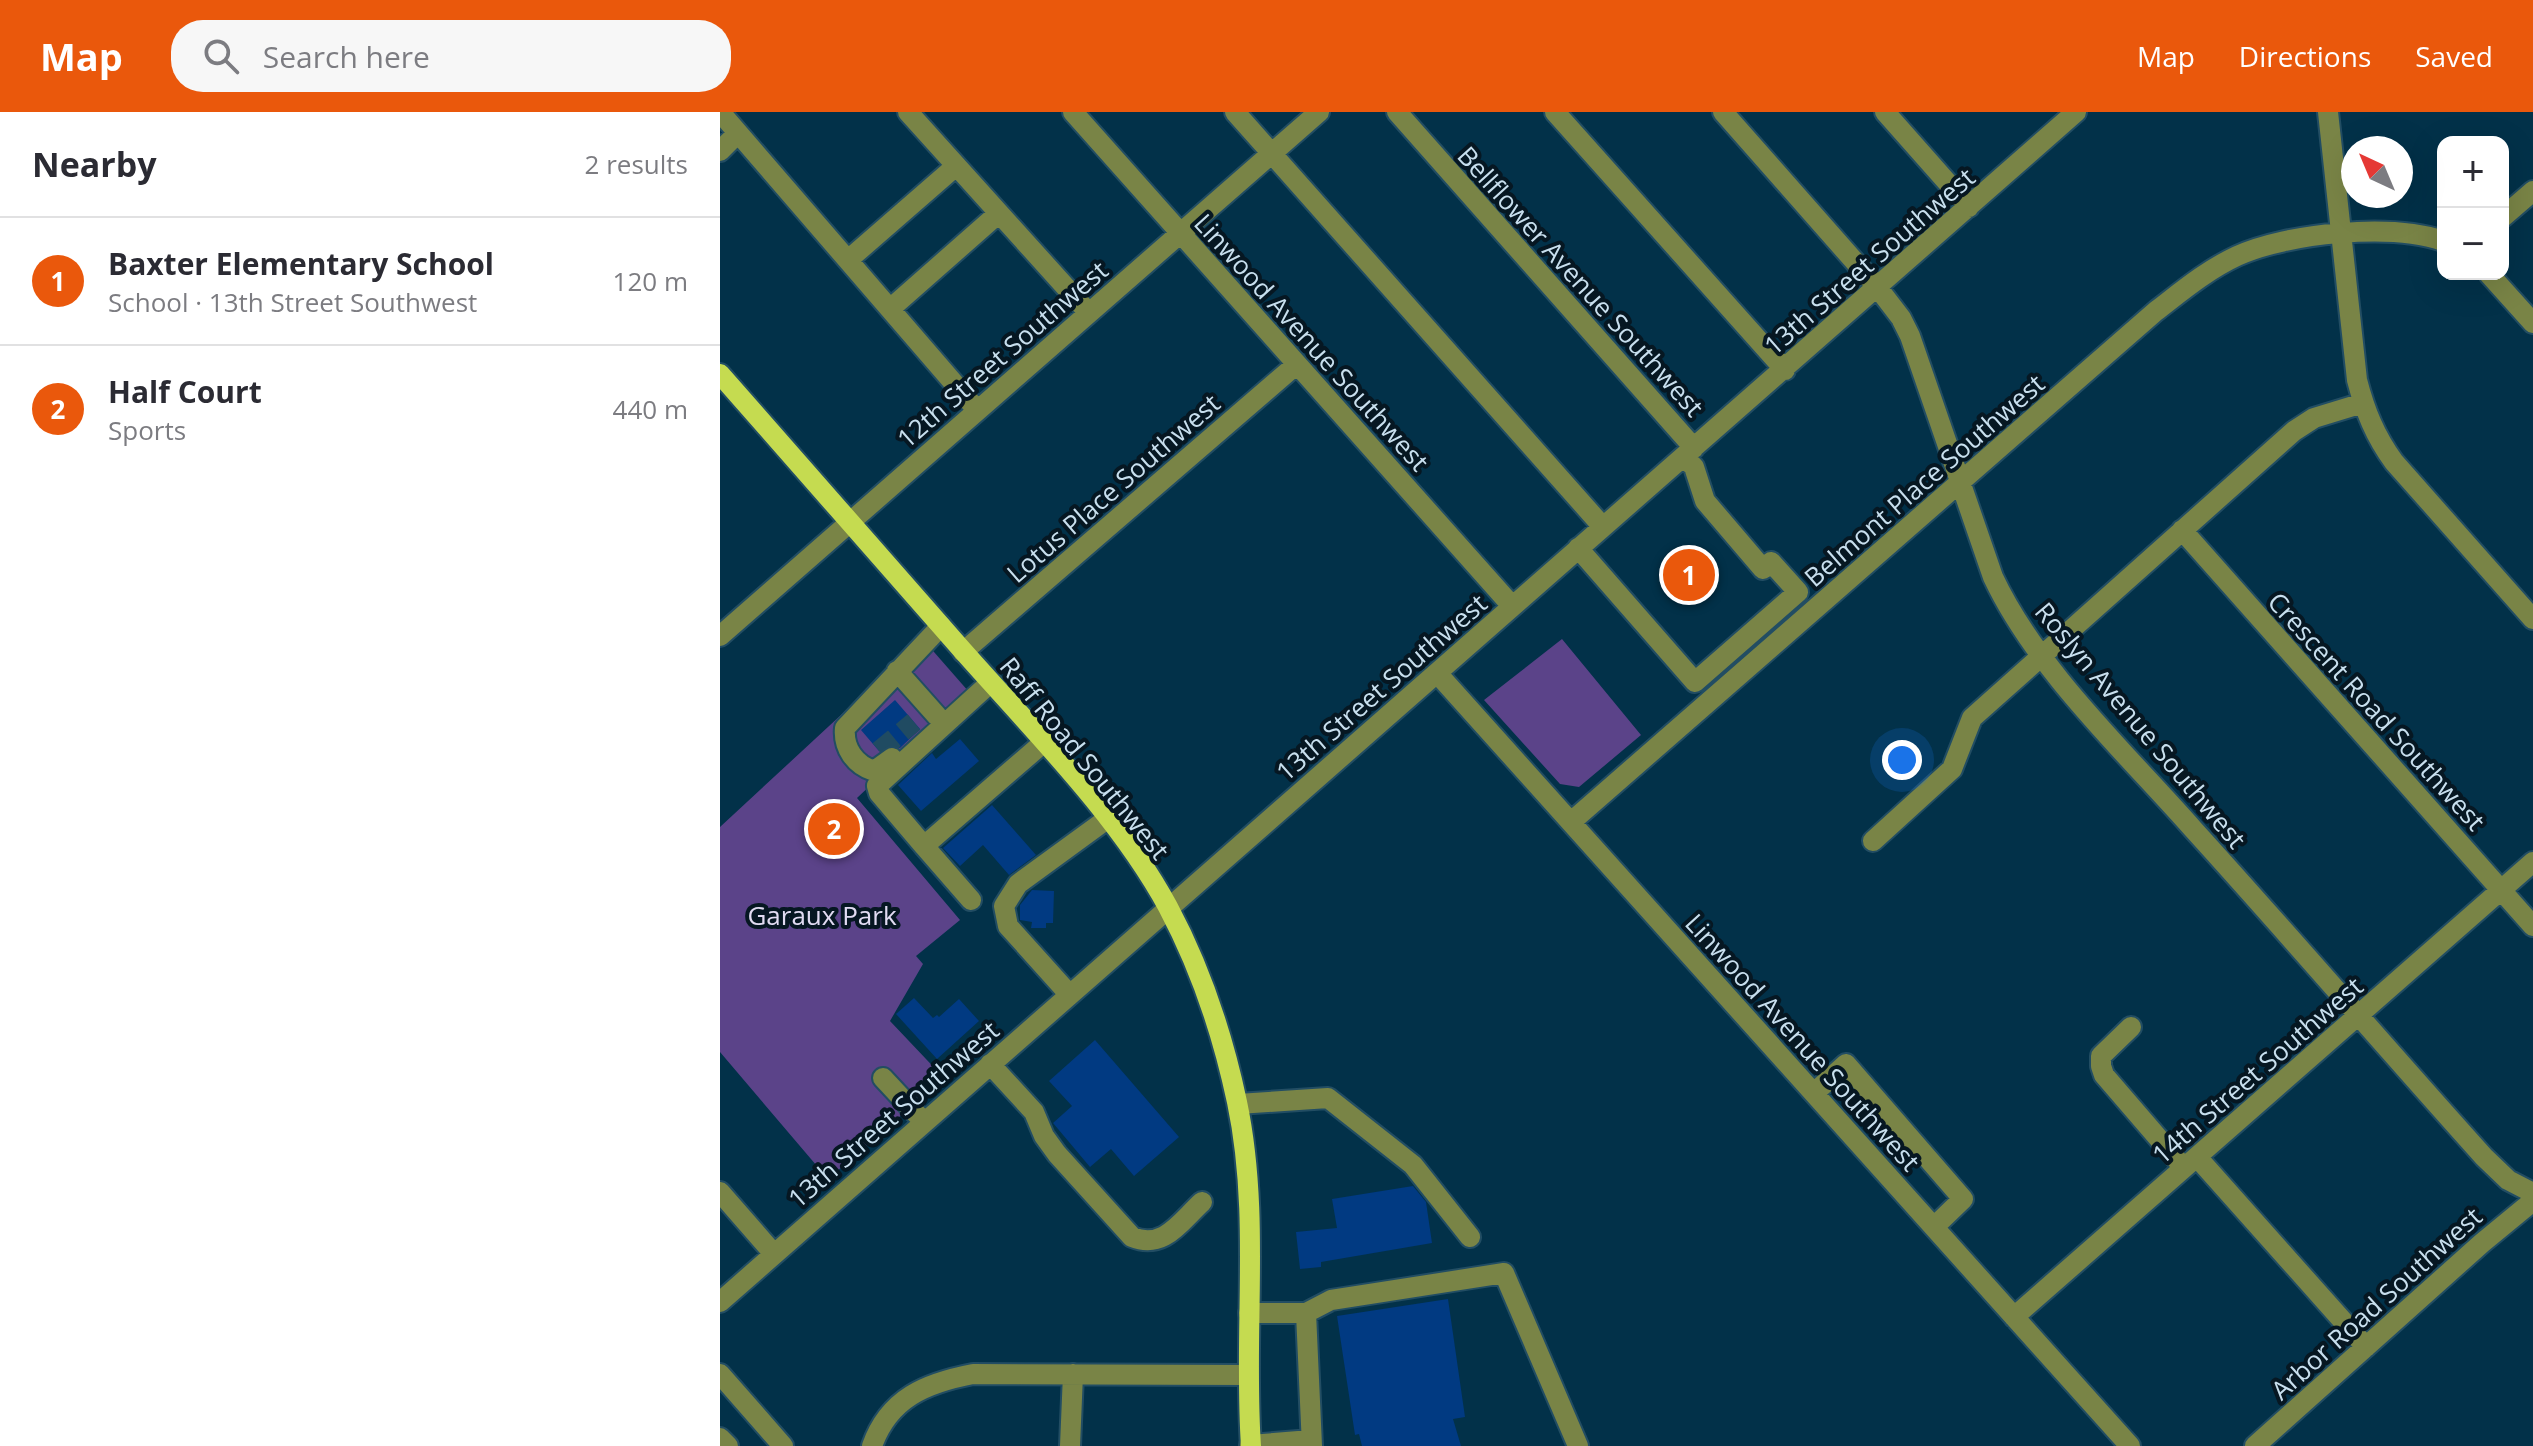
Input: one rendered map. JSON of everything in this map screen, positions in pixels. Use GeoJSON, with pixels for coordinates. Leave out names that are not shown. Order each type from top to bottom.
{"type":"FeatureCollection","features":[{"type":"Feature","properties":{"kind":"main road","name":"Raff Road Southwest"},"geometry":{"type":"LineString","coordinates":[[720,374],[1107,819],[1168,907],[1207,999],[1230,1068],[1238,1104],[1250,1200],[1250,1445]]}},
{"type":"Feature","properties":{"kind":"street"},"geometry":{"type":"LineString","coordinates":[[720,112],[977,410]]}},
{"type":"Feature","properties":{"kind":"street"},"geometry":{"type":"LineString","coordinates":[[908,112],[1089,313]]}},
{"type":"Feature","properties":{"kind":"street","name":"Linwood Avenue Southwest"},"geometry":{"type":"LineString","coordinates":[[1073,112],[1512,606]]}},
{"type":"Feature","properties":{"kind":"street"},"geometry":{"type":"LineString","coordinates":[[1235,112],[1603,527]]}},
{"type":"Feature","properties":{"kind":"street","name":"12th Street Southwest"},"geometry":{"type":"LineString","coordinates":[[720,636],[1319,112]]}},
{"type":"Feature","properties":{"kind":"street","name":"Bellflower Avenue Southwest"},"geometry":{"type":"LineString","coordinates":[[1397,112],[1689,452],[1705,501],[1763,569],[1771,562],[1798,592],[1695,682],[1578,548]]}},
{"type":"Feature","properties":{"kind":"street"},"geometry":{"type":"LineString","coordinates":[[1555,112],[1785,370]]}},
{"type":"Feature","properties":{"kind":"street","name":"Roslyn Avenue Southwest"},"geometry":{"type":"LineString","coordinates":[[1723,112],[1892,304],[1910,336],[1993,577],[2016,621],[2040,655],[2484,1157],[2508,1180],[2533,1193]]}},
{"type":"Feature","properties":{"kind":"street"},"geometry":{"type":"LineString","coordinates":[[1885,112],[1969,207]]}},
{"type":"Feature","properties":{"kind":"street"},"geometry":{"type":"LineString","coordinates":[[2328,112],[2357,380],[2363,403],[2380,443],[2394,462],[2533,619]]}},
{"type":"Feature","properties":{"kind":"street","name":"13th Street Southwest"},"geometry":{"type":"LineString","coordinates":[[720,1302],[1878,288],[1969,207],[2062,116]]}},
{"type":"Feature","properties":{"kind":"street"},"geometry":{"type":"LineString","coordinates":[[720,151],[738,133]]}},
{"type":"Feature","properties":{"kind":"street"},"geometry":{"type":"LineString","coordinates":[[848,260],[956,166]]}},
{"type":"Feature","properties":{"kind":"street"},"geometry":{"type":"LineString","coordinates":[[2509,212],[2533,191]]}},
{"type":"Feature","properties":{"kind":"street"},"geometry":{"type":"LineString","coordinates":[[890,309],[999,213]]}},
{"type":"Feature","properties":{"kind":"street","name":"Belmont Place Southwest"},"geometry":{"type":"LineString","coordinates":[[1571,822],[2197,279],[2236,257],[2294,240],[2395,230],[2437,239]]}},
{"type":"Feature","properties":{"kind":"street"},"geometry":{"type":"LineString","coordinates":[[2494,280],[2533,323]]}},
{"type":"Feature","properties":{"kind":"street","name":"Lotus Place Southwest"},"geometry":{"type":"LineString","coordinates":[[963,652],[1297,364]]}},
{"type":"Feature","properties":{"kind":"street"},"geometry":{"type":"LineString","coordinates":[[1873,841],[1952,769],[1972,718],[2040,655],[2294,431],[2314,418],[2363,403]]}},
{"type":"Feature","properties":{"kind":"street","name":"Crescent Road Southwest"},"geometry":{"type":"LineString","coordinates":[[2182,530],[2533,926]]}},
{"type":"Feature","properties":{"kind":"street"},"geometry":{"type":"LineString","coordinates":[[934,712],[929,726],[874,771],[863,766],[850,753],[844,741],[845,728],[941,626]]}},
{"type":"Feature","properties":{"kind":"street"},"geometry":{"type":"LineString","coordinates":[[897,671],[934,712]]}},
{"type":"Feature","properties":{"kind":"street","name":"Linwood Avenue Southwest"},"geometry":{"type":"LineString","coordinates":[[1437,673],[2130,1446]]}},
{"type":"Feature","properties":{"kind":"street"},"geometry":{"type":"LineString","coordinates":[[914,722],[986,678]]}},
{"type":"Feature","properties":{"kind":"street"},"geometry":{"type":"LineString","coordinates":[[971,900],[879,793],[877,786],[986,678]]}},
{"type":"Feature","properties":{"kind":"street"},"geometry":{"type":"LineString","coordinates":[[924,846],[1043,743]]}},
{"type":"Feature","properties":{"kind":"street"},"geometry":{"type":"LineString","coordinates":[[863,766],[879,751]]}},
{"type":"Feature","properties":{"kind":"street"},"geometry":{"type":"LineString","coordinates":[[1069,994],[1008,926],[1004,906],[1018,884],[1107,819]]}},
{"type":"Feature","properties":{"kind":"street","name":"14th Street Southwest"},"geometry":{"type":"LineString","coordinates":[[2014,1317],[2533,862]]}},
{"type":"Feature","properties":{"kind":"street"},"geometry":{"type":"LineString","coordinates":[[2131,1027],[2101,1056],[2104,1075],[2366,1347]]}},
{"type":"Feature","properties":{"kind":"street"},"geometry":{"type":"LineString","coordinates":[[990,1064],[1034,1112],[1044,1136],[1057,1154],[1132,1237],[1145,1242],[1161,1240],[1202,1202]]}},
{"type":"Feature","properties":{"kind":"street"},"geometry":{"type":"LineString","coordinates":[[1814,1093],[1846,1064],[1963,1199],[1934,1227]]}},
{"type":"Feature","properties":{"kind":"street"},"geometry":{"type":"LineString","coordinates":[[883,1078],[924,1122]]}},
{"type":"Feature","properties":{"kind":"street"},"geometry":{"type":"LineString","coordinates":[[1238,1104],[1328,1098],[1413,1165],[1470,1237]]}},
{"type":"Feature","properties":{"kind":"street"},"geometry":{"type":"LineString","coordinates":[[720,1192],[774,1254]]}},
{"type":"Feature","properties":{"kind":"street","name":"Arbor Road Southwest"},"geometry":{"type":"LineString","coordinates":[[2255,1446],[2533,1201]]}},
{"type":"Feature","properties":{"kind":"street"},"geometry":{"type":"LineString","coordinates":[[1249,1313],[1306,1313],[1331,1300],[1504,1273],[1578,1446]]}},
{"type":"Feature","properties":{"kind":"street"},"geometry":{"type":"LineString","coordinates":[[1250,1445],[1311,1443],[1306,1313]]}},
{"type":"Feature","properties":{"kind":"street"},"geometry":{"type":"LineString","coordinates":[[720,1374],[783,1446]]}},
{"type":"Feature","properties":{"kind":"street"},"geometry":{"type":"LineString","coordinates":[[872,1446],[884,1418],[909,1396],[938,1380],[973,1374],[1248,1375]]}},
{"type":"Feature","properties":{"kind":"street"},"geometry":{"type":"LineString","coordinates":[[1070,1446],[1073,1374]]}},
{"type":"Feature","properties":{"kind":"street"},"geometry":{"type":"LineString","coordinates":[[720,1438],[728,1446]]}},
{"type":"Feature","properties":{"kind":"green space","name":"Garaux Park"},"geometry":{"type":"Polygon","coordinates":[[[920,636],[969,692],[857,798],[960,920],[916,956],[923,964],[890,1021],[944,1078],[828,1179],[720,1052],[720,827],[896,664],[920,636]]]}},
{"type":"Feature","properties":{"kind":"green space"},"geometry":{"type":"Polygon","coordinates":[[[1562,639],[1641,735],[1579,787],[1560,784],[1484,700],[1562,639]]]}},
{"type":"Feature","properties":{"kind":"building"},"geometry":{"type":"Polygon","coordinates":[[[895,700],[920,729],[900,748],[890,745],[879,751],[861,730],[895,700]]]}},
{"type":"Feature","properties":{"kind":"building"},"geometry":{"type":"Polygon","coordinates":[[[960,739],[979,761],[921,811],[898,785],[932,753],[936,759],[960,739]]]}},
{"type":"Feature","properties":{"kind":"building"},"geometry":{"type":"Polygon","coordinates":[[[992,805],[1036,855],[1009,875],[983,845],[960,866],[943,848],[992,805]]]}},
{"type":"Feature","properties":{"kind":"building"},"geometry":{"type":"Polygon","coordinates":[[[1032,890],[1054,891],[1053,923],[1046,923],[1046,928],[1031,928],[1032,922],[1020,920],[1020,905],[1032,890]]]}},
{"type":"Feature","properties":{"kind":"building"},"geometry":{"type":"Polygon","coordinates":[[[914,998],[933,1018],[939,1017],[959,999],[979,1021],[937,1059],[896,1014],[914,998]]]}},
{"type":"Feature","properties":{"kind":"building"},"geometry":{"type":"Polygon","coordinates":[[[1095,1040],[1179,1137],[1134,1176],[1111,1149],[1090,1167],[1053,1123],[1072,1106],[1049,1081],[1095,1040]]]}},
{"type":"Feature","properties":{"kind":"building"},"geometry":{"type":"Polygon","coordinates":[[[1413,1186],[1426,1202],[1432,1243],[1321,1262],[1321,1267],[1300,1269],[1296,1232],[1337,1228],[1332,1199],[1413,1186]]]}},
{"type":"Feature","properties":{"kind":"building"},"geometry":{"type":"Polygon","coordinates":[[[1448,1299],[1465,1417],[1453,1419],[1461,1446],[1362,1446],[1359,1434],[1355,1435],[1337,1316],[1448,1299]]]}},
{"type":"Feature","properties":{"kind":"tunnel"},"geometry":{"type":"LineString","coordinates":[[879,751],[914,722]]}},
{"type":"Feature","properties":{"kind":"place","name":"Baxter Elementary School"},"geometry":{"type":"Point","coordinates":[1689,575]}},
{"type":"Feature","properties":{"kind":"place","name":"Half Court"},"geometry":{"type":"Point","coordinates":[834,829]}}]}
